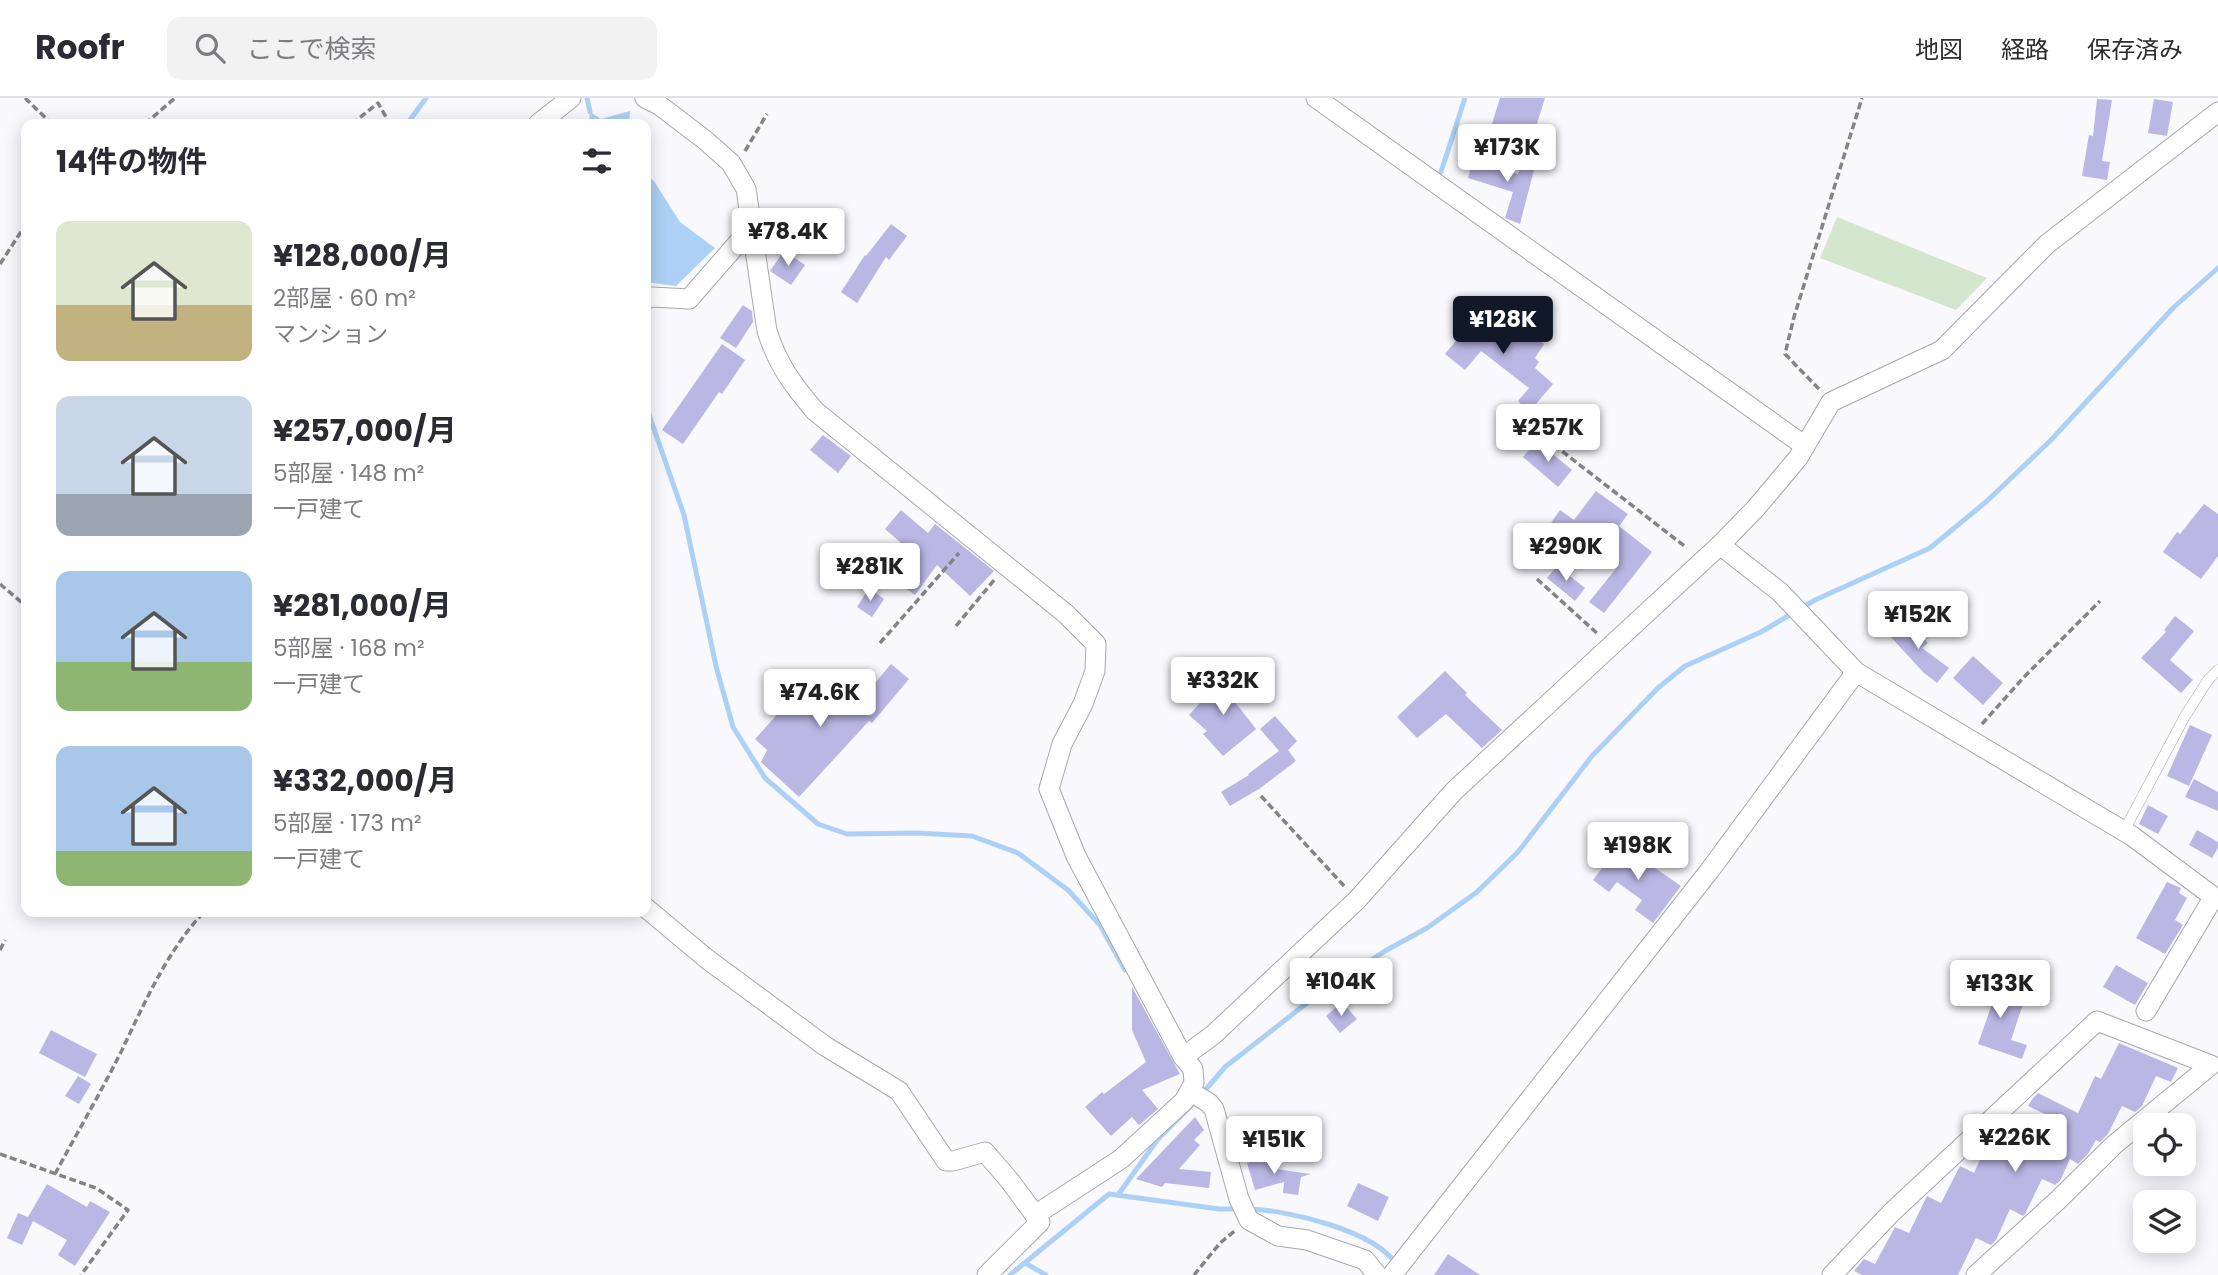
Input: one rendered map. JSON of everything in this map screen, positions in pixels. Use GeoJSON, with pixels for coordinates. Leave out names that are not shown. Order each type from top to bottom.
{"type":"FeatureCollection","features":[{"type":"Feature","properties":{"kind":"street"},"geometry":{"type":"LineString","coordinates":[[544,119],[571,98]]}},
{"type":"Feature","properties":{"kind":"street"},"geometry":{"type":"LineString","coordinates":[[645,98],[705,140],[734,169],[746,189],[767,331],[774,354],[787,377],[815,411],[1007,565],[1066,614],[1096,644],[1095,671],[1083,704],[1062,744],[1049,789],[1076,856],[1184,1057],[1193,1069],[1198,1096],[1214,1109],[1244,1211],[1278,1236],[1307,1240],[1391,1271],[1710,870],[1856,671]]}},
{"type":"Feature","properties":{"kind":"street"},"geometry":{"type":"LineString","coordinates":[[1316,98],[1805,446]]}},
{"type":"Feature","properties":{"kind":"street"},"geometry":{"type":"LineString","coordinates":[[1184,1057],[1213,1035],[1357,900],[1454,790],[1720,545],[1756,508],[1805,446],[1831,402],[1942,350],[2047,244],[2218,112]]}},
{"type":"Feature","properties":{"kind":"street"},"geometry":{"type":"LineString","coordinates":[[651,297],[689,299],[751,228]]}},
{"type":"Feature","properties":{"kind":"street"},"geometry":{"type":"LineString","coordinates":[[1720,545],[1780,592],[1856,671],[2124,831],[2216,899],[2146,1011]]}},
{"type":"Feature","properties":{"kind":"street"},"geometry":{"type":"LineString","coordinates":[[651,912],[707,959],[825,1046],[899,1091],[946,1161],[985,1152],[1041,1222],[987,1275]]}},
{"type":"Feature","properties":{"kind":"street"},"geometry":{"type":"LineString","coordinates":[[1832,1275],[1892,1212],[2097,1021],[2211,1065],[2115,1144],[1976,1275]]}},
{"type":"Feature","properties":{"kind":"street"},"geometry":{"type":"LineString","coordinates":[[1035,1215],[1121,1159],[1184,1101],[1198,1096]]}},
{"type":"Feature","properties":{"kind":"lane"},"geometry":{"type":"LineString","coordinates":[[2124,831],[2185,716],[2207,680],[2218,670]]}},
{"type":"Feature","properties":{"kind":"path"},"geometry":{"type":"LineString","coordinates":[[24,98],[47,119]]}},
{"type":"Feature","properties":{"kind":"path"},"geometry":{"type":"LineString","coordinates":[[151,119],[175,98]]}},
{"type":"Feature","properties":{"kind":"path"},"geometry":{"type":"LineString","coordinates":[[1831,402],[1785,354],[1861,98]]}},
{"type":"Feature","properties":{"kind":"path"},"geometry":{"type":"LineString","coordinates":[[358,119],[378,103],[387,119]]}},
{"type":"Feature","properties":{"kind":"path"},"geometry":{"type":"LineString","coordinates":[[734,169],[767,114]]}},
{"type":"Feature","properties":{"kind":"path"},"geometry":{"type":"LineString","coordinates":[[0,264],[21,232]]}},
{"type":"Feature","properties":{"kind":"path"},"geometry":{"type":"LineString","coordinates":[[1554,445],[1703,561]]}},
{"type":"Feature","properties":{"kind":"path"},"geometry":{"type":"LineString","coordinates":[[880,643],[972,538]]}},
{"type":"Feature","properties":{"kind":"path"},"geometry":{"type":"LineString","coordinates":[[956,626],[1007,565]]}},
{"type":"Feature","properties":{"kind":"path"},"geometry":{"type":"LineString","coordinates":[[1537,579],[1611,646]]}},
{"type":"Feature","properties":{"kind":"path"},"geometry":{"type":"LineString","coordinates":[[0,584],[21,602]]}},
{"type":"Feature","properties":{"kind":"path"},"geometry":{"type":"LineString","coordinates":[[1969,739],[2024,677],[2100,601]]}},
{"type":"Feature","properties":{"kind":"path"},"geometry":{"type":"LineString","coordinates":[[1261,796],[1357,900]]}},
{"type":"Feature","properties":{"kind":"path"},"geometry":{"type":"LineString","coordinates":[[55,1174],[121,1053],[152,987],[188,929],[199,917]]}},
{"type":"Feature","properties":{"kind":"path"},"geometry":{"type":"LineString","coordinates":[[0,950],[5,940]]}},
{"type":"Feature","properties":{"kind":"path"},"geometry":{"type":"LineString","coordinates":[[0,1154],[96,1188],[128,1210],[81,1275]]}},
{"type":"Feature","properties":{"kind":"path"},"geometry":{"type":"LineString","coordinates":[[1194,1275],[1244,1211]]}},
{"type":"Feature","properties":{"kind":"green space"},"geometry":{"type":"Polygon","coordinates":[[[1837,217],[1987,278],[1956,310],[1820,258],[1837,217]]]}},
{"type":"Feature","properties":{"kind":"water"},"geometry":{"type":"Polygon","coordinates":[[[630,111],[629,119],[601,119],[630,111]]]}},
{"type":"Feature","properties":{"kind":"water"},"geometry":{"type":"Polygon","coordinates":[[[590,112],[601,119],[589,119],[590,112]]]}},
{"type":"Feature","properties":{"kind":"water"},"geometry":{"type":"Polygon","coordinates":[[[651,179],[680,222],[715,248],[676,286],[651,283],[651,179]]]}},
{"type":"Feature","properties":{"kind":"building"},"geometry":{"type":"Polygon","coordinates":[[[1500,98],[1545,98],[1531,143],[1490,130],[1500,98]]]}},
{"type":"Feature","properties":{"kind":"building"},"geometry":{"type":"Polygon","coordinates":[[[2097,99],[2112,100],[2102,161],[2110,162],[2107,180],[2082,176],[2089,135],[2093,136],[2097,99]]]}},
{"type":"Feature","properties":{"kind":"building"},"geometry":{"type":"Polygon","coordinates":[[[2154,99],[2173,102],[2167,136],[2148,133],[2154,99]]]}},
{"type":"Feature","properties":{"kind":"building"},"geometry":{"type":"Polygon","coordinates":[[[1523,158],[1536,162],[1520,224],[1505,218],[1513,192],[1468,178],[1473,160],[1518,174],[1523,158]]]}},
{"type":"Feature","properties":{"kind":"building"},"geometry":{"type":"Polygon","coordinates":[[[891,224],[907,236],[889,260],[886,257],[857,303],[841,292],[865,255],[891,224]]]}},
{"type":"Feature","properties":{"kind":"building"},"geometry":{"type":"Polygon","coordinates":[[[784,251],[805,265],[791,285],[770,271],[784,251]]]}},
{"type":"Feature","properties":{"kind":"building"},"geometry":{"type":"Polygon","coordinates":[[[743,305],[752,311],[753,322],[736,348],[720,338],[743,305]]]}},
{"type":"Feature","properties":{"kind":"building"},"geometry":{"type":"Polygon","coordinates":[[[1479,313],[1515,342],[1524,330],[1544,344],[1535,358],[1539,362],[1535,368],[1553,384],[1529,412],[1518,401],[1529,388],[1481,351],[1465,370],[1445,354],[1479,313]]]}},
{"type":"Feature","properties":{"kind":"building"},"geometry":{"type":"Polygon","coordinates":[[[722,344],[745,360],[683,444],[662,430],[722,344]]]}},
{"type":"Feature","properties":{"kind":"building"},"geometry":{"type":"Polygon","coordinates":[[[823,435],[851,456],[838,473],[810,450],[823,435]]]}},
{"type":"Feature","properties":{"kind":"building"},"geometry":{"type":"Polygon","coordinates":[[[1537,441],[1572,470],[1558,487],[1523,457],[1537,441]]]}},
{"type":"Feature","properties":{"kind":"building"},"geometry":{"type":"Polygon","coordinates":[[[1596,491],[1628,514],[1619,526],[1652,552],[1604,613],[1589,602],[1618,566],[1570,529],[1548,560],[1533,549],[1560,510],[1574,520],[1596,491]]]}},
{"type":"Feature","properties":{"kind":"building"},"geometry":{"type":"Polygon","coordinates":[[[2204,504],[2218,514],[2218,556],[2201,579],[2163,552],[2177,532],[2180,534],[2204,504]]]}},
{"type":"Feature","properties":{"kind":"building"},"geometry":{"type":"Polygon","coordinates":[[[901,510],[928,533],[935,524],[994,571],[970,596],[937,565],[915,595],[890,577],[909,550],[885,529],[901,510]]]}},
{"type":"Feature","properties":{"kind":"building"},"geometry":{"type":"Polygon","coordinates":[[[1557,566],[1585,588],[1575,601],[1547,578],[1557,566]]]}},
{"type":"Feature","properties":{"kind":"building"},"geometry":{"type":"Polygon","coordinates":[[[869,588],[884,599],[872,617],[857,607],[869,588]]]}},
{"type":"Feature","properties":{"kind":"building"},"geometry":{"type":"Polygon","coordinates":[[[2175,616],[2194,631],[2170,660],[2193,680],[2181,693],[2141,658],[2166,632],[2164,630],[2175,616]]]}},
{"type":"Feature","properties":{"kind":"building"},"geometry":{"type":"Polygon","coordinates":[[[1906,619],[1928,643],[1922,648],[1949,668],[1937,683],[1923,672],[1889,635],[1906,619]]]}},
{"type":"Feature","properties":{"kind":"building"},"geometry":{"type":"Polygon","coordinates":[[[1973,656],[2003,683],[1983,705],[1953,678],[1973,656]]]}},
{"type":"Feature","properties":{"kind":"building"},"geometry":{"type":"Polygon","coordinates":[[[891,664],[909,679],[872,723],[869,721],[799,797],[761,762],[767,750],[755,739],[810,678],[851,711],[891,664]]]}},
{"type":"Feature","properties":{"kind":"building"},"geometry":{"type":"Polygon","coordinates":[[[1445,671],[1467,693],[1465,695],[1502,730],[1482,748],[1446,714],[1417,738],[1397,717],[1445,671]]]}},
{"type":"Feature","properties":{"kind":"building"},"geometry":{"type":"Polygon","coordinates":[[[1232,674],[1243,684],[1231,697],[1256,729],[1223,756],[1203,734],[1207,731],[1189,715],[1210,692],[1212,694],[1232,674]]]}},
{"type":"Feature","properties":{"kind":"building"},"geometry":{"type":"Polygon","coordinates":[[[1275,716],[1297,741],[1288,750],[1296,761],[1259,789],[1230,806],[1221,792],[1249,775],[1279,751],[1260,729],[1275,716]]]}},
{"type":"Feature","properties":{"kind":"building"},"geometry":{"type":"Polygon","coordinates":[[[2190,725],[2212,735],[2189,786],[2167,776],[2190,725]]]}},
{"type":"Feature","properties":{"kind":"building"},"geometry":{"type":"Polygon","coordinates":[[[2194,779],[2218,792],[2218,811],[2185,797],[2194,779]]]}},
{"type":"Feature","properties":{"kind":"building"},"geometry":{"type":"Polygon","coordinates":[[[2148,805],[2168,816],[2158,834],[2139,824],[2148,805]]]}},
{"type":"Feature","properties":{"kind":"building"},"geometry":{"type":"Polygon","coordinates":[[[2197,830],[2218,842],[2218,848],[2212,858],[2189,845],[2197,830]]]}},
{"type":"Feature","properties":{"kind":"building"},"geometry":{"type":"Polygon","coordinates":[[[1620,844],[1681,886],[1653,923],[1635,910],[1642,900],[1617,882],[1609,892],[1593,880],[1620,844]]]}},
{"type":"Feature","properties":{"kind":"building"},"geometry":{"type":"Polygon","coordinates":[[[2167,882],[2181,888],[2179,893],[2187,898],[2175,920],[2183,925],[2165,954],[2136,938],[2167,882]]]}},
{"type":"Feature","properties":{"kind":"building"},"geometry":{"type":"Polygon","coordinates":[[[2116,965],[2148,983],[2135,1005],[2103,987],[2116,965]]]}},
{"type":"Feature","properties":{"kind":"building"},"geometry":{"type":"Polygon","coordinates":[[[1977,981],[2025,998],[2011,1040],[2027,1045],[2022,1059],[1978,1044],[1992,1004],[1971,997],[1977,981]]]}},
{"type":"Feature","properties":{"kind":"building"},"geometry":{"type":"Polygon","coordinates":[[[1132,987],[1180,1074],[1142,1090],[1158,1109],[1139,1125],[1132,1117],[1111,1136],[1085,1107],[1146,1062],[1132,1030],[1132,987]]]}},
{"type":"Feature","properties":{"kind":"building"},"geometry":{"type":"Polygon","coordinates":[[[1342,1002],[1357,1019],[1340,1033],[1326,1016],[1342,1002]]]}},
{"type":"Feature","properties":{"kind":"building"},"geometry":{"type":"Polygon","coordinates":[[[51,1030],[97,1054],[85,1077],[39,1053],[51,1030]]]}},
{"type":"Feature","properties":{"kind":"building"},"geometry":{"type":"Polygon","coordinates":[[[2119,1043],[2178,1068],[2171,1082],[2156,1076],[2142,1106],[2135,1112],[2122,1106],[2108,1134],[2100,1142],[2096,1140],[2078,1164],[2070,1159],[2060,1181],[2055,1185],[2042,1179],[2023,1216],[2010,1209],[1991,1245],[1976,1238],[1958,1275],[1862,1275],[1854,1271],[1864,1259],[1875,1264],[1895,1227],[1909,1233],[1927,1196],[1941,1203],[1960,1166],[1974,1173],[1990,1137],[2038,1160],[2060,1121],[2028,1106],[2033,1098],[2038,1093],[2078,1113],[2095,1076],[2101,1079],[2119,1043]]]}},
{"type":"Feature","properties":{"kind":"building"},"geometry":{"type":"Polygon","coordinates":[[[78,1076],[91,1084],[79,1104],[65,1096],[78,1076]]]}},
{"type":"Feature","properties":{"kind":"building"},"geometry":{"type":"Polygon","coordinates":[[[1195,1117],[1204,1130],[1194,1140],[1200,1145],[1179,1169],[1211,1172],[1209,1188],[1165,1183],[1162,1187],[1136,1179],[1195,1117]]]}},
{"type":"Feature","properties":{"kind":"building"},"geometry":{"type":"Polygon","coordinates":[[[1271,1156],[1275,1169],[1311,1174],[1301,1177],[1298,1195],[1283,1193],[1284,1182],[1255,1190],[1247,1163],[1271,1156]]]}},
{"type":"Feature","properties":{"kind":"building"},"geometry":{"type":"Polygon","coordinates":[[[1358,1183],[1389,1197],[1378,1221],[1347,1206],[1358,1183]]]}},
{"type":"Feature","properties":{"kind":"building"},"geometry":{"type":"Polygon","coordinates":[[[47,1184],[87,1207],[90,1201],[110,1212],[75,1266],[58,1255],[67,1240],[33,1221],[22,1245],[7,1238],[18,1213],[28,1217],[47,1184]]]}},
{"type":"Feature","properties":{"kind":"building"},"geometry":{"type":"Polygon","coordinates":[[[1448,1254],[1480,1275],[1434,1275],[1448,1254]]]}},
{"type":"Feature","properties":{"kind":"waterway"},"geometry":{"type":"LineString","coordinates":[[411,119],[426,98]]}},
{"type":"Feature","properties":{"kind":"waterway"},"geometry":{"type":"LineString","coordinates":[[587,98],[590,112]]}},
{"type":"Feature","properties":{"kind":"waterway"},"geometry":{"type":"LineString","coordinates":[[1441,172],[1465,98]]}},
{"type":"Feature","properties":{"kind":"waterway"},"geometry":{"type":"LineString","coordinates":[[1201,1095],[1225,1067],[1316,996],[1385,951],[1427,928],[1477,892],[1518,852],[1592,756],[1658,688],[1685,666],[1761,632],[1815,600],[1930,548],[1987,501],[2051,440],[2174,307],[2218,268]]}},
{"type":"Feature","properties":{"kind":"waterway"},"geometry":{"type":"LineString","coordinates":[[651,420],[684,515],[716,666],[733,727],[765,778],[818,824],[847,834],[917,833],[972,836],[1018,853],[1068,890],[1100,925],[1125,970]]}},
{"type":"Feature","properties":{"kind":"waterway"},"geometry":{"type":"LineString","coordinates":[[1118,1195],[1158,1139],[1192,1105]]}},
{"type":"Feature","properties":{"kind":"waterway"},"geometry":{"type":"LineString","coordinates":[[1010,1275],[1109,1194],[1219,1209],[1239,1209]]}},
{"type":"Feature","properties":{"kind":"waterway"},"geometry":{"type":"LineString","coordinates":[[1249,1209],[1285,1213],[1351,1232],[1385,1252],[1396,1264]]}},
{"type":"Feature","properties":{"kind":"waterway"},"geometry":{"type":"LineString","coordinates":[[1025,1263],[1046,1275]]}}]}
